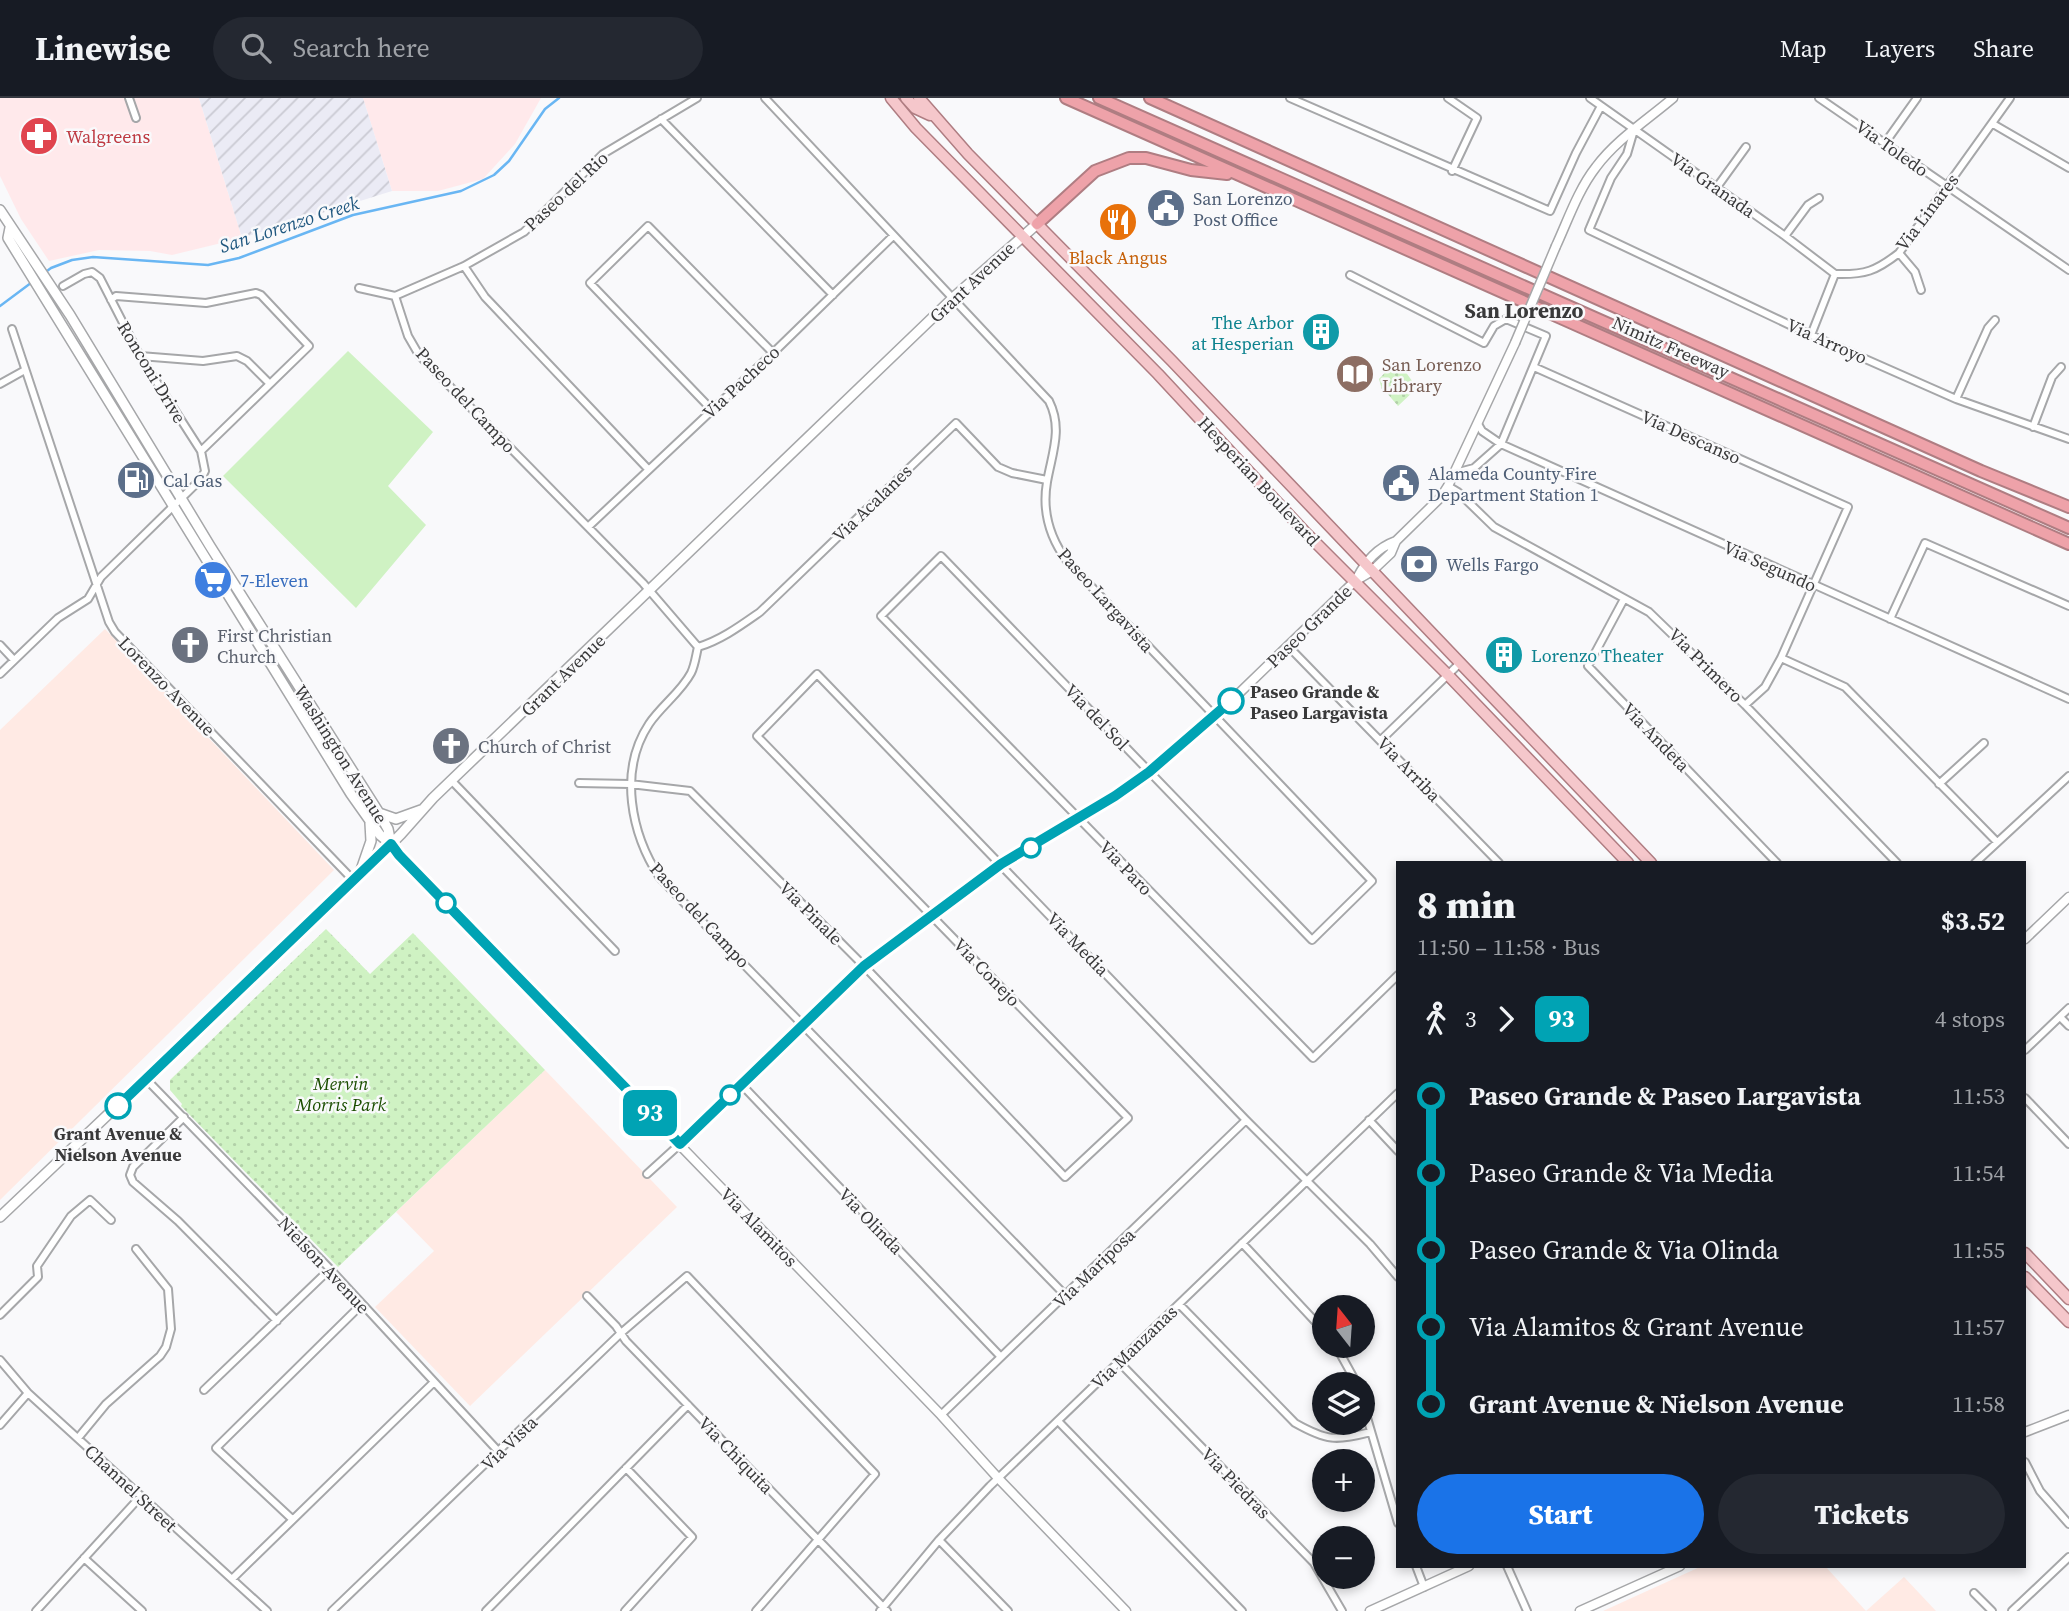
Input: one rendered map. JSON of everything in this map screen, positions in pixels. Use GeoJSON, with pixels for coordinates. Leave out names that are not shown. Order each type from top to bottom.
{"type":"FeatureCollection","features":[{"type":"Feature","properties":{"kind":"highway","name":"Nimitz Freeway"},"geometry":{"type":"LineString","coordinates":[[1066,98],[2069,544]]}},
{"type":"Feature","properties":{"kind":"highway"},"geometry":{"type":"LineString","coordinates":[[1099,98],[2069,528]]}},
{"type":"Feature","properties":{"kind":"highway","name":"Nimitz Freeway"},"geometry":{"type":"LineString","coordinates":[[1150,98],[1957,460],[2069,507]]}},
{"type":"Feature","properties":{"kind":"highway"},"geometry":{"type":"LineString","coordinates":[[1037,224],[1095,171],[1129,158],[1146,158],[1191,170],[1237,175]]}},
{"type":"Feature","properties":{"kind":"main road","name":"Hesperian Boulevard"},"geometry":{"type":"LineString","coordinates":[[891,98],[916,128],[1158,374],[1234,457],[1626,861]]}},
{"type":"Feature","properties":{"kind":"main road"},"geometry":{"type":"LineString","coordinates":[[906,98],[915,108],[933,116]]}},
{"type":"Feature","properties":{"kind":"main road","name":"Hesperian Boulevard"},"geometry":{"type":"LineString","coordinates":[[919,98],[933,116],[1172,361],[1649,861]]}},
{"type":"Feature","properties":{"kind":"main road","name":"Washington Avenue"},"geometry":{"type":"LineString","coordinates":[[0,210],[10,228],[8,239],[49,284],[379,813],[388,830],[391,844]]}},
{"type":"Feature","properties":{"kind":"main road","name":"Grant Avenue"},"geometry":{"type":"LineString","coordinates":[[0,1217],[357,878],[422,810],[954,297],[1037,224]]}},
{"type":"Feature","properties":{"kind":"main road","name":"Washington Avenue"},"geometry":{"type":"LineString","coordinates":[[31,266],[39,290],[351,794],[381,836],[391,844]]}},
{"type":"Feature","properties":{"kind":"main road"},"geometry":{"type":"LineString","coordinates":[[379,813],[394,819],[422,810]]}},
{"type":"Feature","properties":{"kind":"main road"},"geometry":{"type":"LineString","coordinates":[[357,878],[371,841],[368,818]]}},
{"type":"Feature","properties":{"kind":"main road"},"geometry":{"type":"LineString","coordinates":[[2028,1258],[2069,1299]]}},
{"type":"Feature","properties":{"kind":"main road"},"geometry":{"type":"LineString","coordinates":[[2026,1278],[2069,1322]]}},
{"type":"Feature","properties":{"kind":"street"},"geometry":{"type":"LineString","coordinates":[[129,98],[136,118]]}},
{"type":"Feature","properties":{"kind":"street","name":"Paseo del Rio"},"geometry":{"type":"LineString","coordinates":[[395,296],[464,266],[524,232],[603,154],[697,98]]}},
{"type":"Feature","properties":{"kind":"street","name":"Paseo Largavista"},"geometry":{"type":"LineString","coordinates":[[765,98],[1043,393],[1054,411],[1057,437],[1047,480],[1046,511],[1060,552],[1372,881],[1312,940]]}},
{"type":"Feature","properties":{"kind":"street"},"geometry":{"type":"LineString","coordinates":[[1290,98],[1452,171],[1550,211],[1601,106]]}},
{"type":"Feature","properties":{"kind":"street"},"geometry":{"type":"LineString","coordinates":[[1448,98],[1477,118],[1452,171]]}},
{"type":"Feature","properties":{"kind":"street","name":"Via Granada"},"geometry":{"type":"LineString","coordinates":[[1590,98],[1835,274]]}},
{"type":"Feature","properties":{"kind":"street","name":"Paseo Grande"},"geometry":{"type":"LineString","coordinates":[[647,1174],[864,966],[1001,864],[1078,819],[1149,772],[1214,717],[1369,567],[1391,553],[1396,541],[1441,497],[1455,473],[1582,189],[1595,168],[1612,148],[1673,98]]}},
{"type":"Feature","properties":{"kind":"street","name":"Via Toledo"},"geometry":{"type":"LineString","coordinates":[[1819,98],[2069,270]]}},
{"type":"Feature","properties":{"kind":"street"},"geometry":{"type":"LineString","coordinates":[[1885,143],[1917,98]]}},
{"type":"Feature","properties":{"kind":"street","name":"Via Linares"},"geometry":{"type":"LineString","coordinates":[[1835,274],[1860,275],[1880,268],[1899,253],[2010,98]]}},
{"type":"Feature","properties":{"kind":"street"},"geometry":{"type":"LineString","coordinates":[[661,119],[833,295]]}},
{"type":"Feature","properties":{"kind":"street"},"geometry":{"type":"LineString","coordinates":[[1993,124],[2069,168]]}},
{"type":"Feature","properties":{"kind":"street","name":"Via Arroyo"},"geometry":{"type":"LineString","coordinates":[[1634,130],[1627,154],[1611,178],[1589,230],[1811,335],[1956,399],[2069,439]]}},
{"type":"Feature","properties":{"kind":"street"},"geometry":{"type":"LineString","coordinates":[[1717,187],[1746,148]]}},
{"type":"Feature","properties":{"kind":"street"},"geometry":{"type":"LineString","coordinates":[[1785,236],[1808,205],[1819,198]]}},
{"type":"Feature","properties":{"kind":"street"},"geometry":{"type":"LineString","coordinates":[[712,410],[590,283],[648,226],[773,353]]}},
{"type":"Feature","properties":{"kind":"street","name":"Via Pacheco"},"geometry":{"type":"LineString","coordinates":[[588,527],[893,236]]}},
{"type":"Feature","properties":{"kind":"street"},"geometry":{"type":"LineString","coordinates":[[1899,253],[1915,272],[1920,290]]}},
{"type":"Feature","properties":{"kind":"street"},"geometry":{"type":"LineString","coordinates":[[464,266],[485,298],[648,469]]}},
{"type":"Feature","properties":{"kind":"street","name":"Ronconi Drive"},"geometry":{"type":"LineString","coordinates":[[63,286],[92,272],[100,278],[140,356],[201,451]]}},
{"type":"Feature","properties":{"kind":"street"},"geometry":{"type":"LineString","coordinates":[[1811,335],[1835,274]]}},
{"type":"Feature","properties":{"kind":"street"},"geometry":{"type":"LineString","coordinates":[[1350,275],[1484,344],[1494,326],[1506,320],[1546,336],[1501,444],[1474,468],[1455,473]]}},
{"type":"Feature","properties":{"kind":"street"},"geometry":{"type":"LineString","coordinates":[[359,288],[395,296]]}},
{"type":"Feature","properties":{"kind":"street"},"geometry":{"type":"LineString","coordinates":[[0,674],[58,618],[88,599],[101,577],[201,479],[205,472],[201,451],[309,346],[261,295],[256,293],[206,303],[116,296],[111,300]]}},
{"type":"Feature","properties":{"kind":"street","name":"Paseo del Campo"},"geometry":{"type":"LineString","coordinates":[[395,296],[408,336],[419,355],[650,591],[698,647],[692,672],[648,726],[636,749],[631,784],[635,828],[646,857],[660,878],[1065,1295]]}},
{"type":"Feature","properties":{"kind":"street"},"geometry":{"type":"LineString","coordinates":[[1956,399],[1988,328],[1995,320]]}},
{"type":"Feature","properties":{"kind":"street","name":"Lorenzo Avenue"},"geometry":{"type":"LineString","coordinates":[[12,328],[97,587],[115,632],[357,878]]}},
{"type":"Feature","properties":{"kind":"street"},"geometry":{"type":"LineString","coordinates":[[140,356],[203,361],[237,356],[247,361],[270,384]]}},
{"type":"Feature","properties":{"kind":"street","name":"Via Descanso"},"geometry":{"type":"LineString","coordinates":[[1534,367],[1848,508],[1812,586]]}},
{"type":"Feature","properties":{"kind":"street"},"geometry":{"type":"LineString","coordinates":[[2034,427],[2052,377],[2061,367]]}},
{"type":"Feature","properties":{"kind":"street"},"geometry":{"type":"LineString","coordinates":[[0,384],[25,370]]}},
{"type":"Feature","properties":{"kind":"street","name":"Via Acalanes"},"geometry":{"type":"LineString","coordinates":[[698,647],[712,643],[760,612],[956,423],[998,467],[1012,473],[1047,480]]}},
{"type":"Feature","properties":{"kind":"street","name":"Via Segundo"},"geometry":{"type":"LineString","coordinates":[[1478,424],[1482,431],[1501,444],[1812,586],[2069,699]]}},
{"type":"Feature","properties":{"kind":"street","name":"Via Primero"},"geometry":{"type":"LineString","coordinates":[[1448,486],[1458,492],[1494,527],[1649,612],[1664,624],[1894,861]]}},
{"type":"Feature","properties":{"kind":"street"},"geometry":{"type":"LineString","coordinates":[[1890,619],[1925,543],[2069,606]]}},
{"type":"Feature","properties":{"kind":"street","name":"Via del Sol"},"geometry":{"type":"LineString","coordinates":[[881,616],[942,556],[1312,940]]}},
{"type":"Feature","properties":{"kind":"street"},"geometry":{"type":"LineString","coordinates":[[1745,705],[1765,687],[1781,658],[1812,586]]}},
{"type":"Feature","properties":{"kind":"street","name":"Via Andeta"},"geometry":{"type":"LineString","coordinates":[[1624,599],[1588,666],[1775,861]]}},
{"type":"Feature","properties":{"kind":"street","name":"Via Paro"},"geometry":{"type":"LineString","coordinates":[[881,616],[1313,1058],[1396,977]]}},
{"type":"Feature","properties":{"kind":"street"},"geometry":{"type":"LineString","coordinates":[[0,645],[14,660]]}},
{"type":"Feature","properties":{"kind":"street","name":"Via Arriba"},"geometry":{"type":"LineString","coordinates":[[1288,646],[1497,861]]}},
{"type":"Feature","properties":{"kind":"street"},"geometry":{"type":"LineString","coordinates":[[1781,658],[1845,687],[1997,842]]}},
{"type":"Feature","properties":{"kind":"street"},"geometry":{"type":"LineString","coordinates":[[1381,740],[1461,662]]}},
{"type":"Feature","properties":{"kind":"street","name":"Via Media"},"geometry":{"type":"LineString","coordinates":[[757,736],[817,674],[1370,1244],[1396,1275]]}},
{"type":"Feature","properties":{"kind":"street","name":"Via Conejo"},"geometry":{"type":"LineString","coordinates":[[757,736],[1128,1118],[1065,1177]]}},
{"type":"Feature","properties":{"kind":"street"},"geometry":{"type":"LineString","coordinates":[[1939,784],[1984,743]]}},
{"type":"Feature","properties":{"kind":"street"},"geometry":{"type":"LineString","coordinates":[[1977,861],[2069,776]]}},
{"type":"Feature","properties":{"kind":"street"},"geometry":{"type":"LineString","coordinates":[[452,782],[615,951]]}},
{"type":"Feature","properties":{"kind":"street","name":"Via Pinale"},"geometry":{"type":"LineString","coordinates":[[579,783],[631,784],[690,791],[864,966],[1065,1177]]}},
{"type":"Feature","properties":{"kind":"street","name":"Via Alamitos"},"geometry":{"type":"LineString","coordinates":[[391,844],[1126,1611]]}},
{"type":"Feature","properties":{"kind":"street"},"geometry":{"type":"LineString","coordinates":[[2026,938],[2069,897]]}},
{"type":"Feature","properties":{"kind":"street"},"geometry":{"type":"LineString","coordinates":[[2026,1049],[2069,1008]]}},
{"type":"Feature","properties":{"kind":"street"},"geometry":{"type":"LineString","coordinates":[[2060,1017],[2069,1026]]}},
{"type":"Feature","properties":{"kind":"street","name":"Nielson Avenue"},"geometry":{"type":"LineString","coordinates":[[146,1079],[330,1269],[499,1452]]}},
{"type":"Feature","properties":{"kind":"street","name":"Via Olinda"},"geometry":{"type":"LineString","coordinates":[[741,1084],[1001,1357]]}},
{"type":"Feature","properties":{"kind":"street","name":"Via Manzanas"},"geometry":{"type":"LineString","coordinates":[[883,1610],[939,1540],[998,1478],[1396,1095]]}},
{"type":"Feature","properties":{"kind":"street"},"geometry":{"type":"LineString","coordinates":[[2026,1099],[2069,1144]]}},
{"type":"Feature","properties":{"kind":"street"},"geometry":{"type":"LineString","coordinates":[[184,1117],[133,1167],[130,1175],[133,1182],[178,1221],[277,1321]]}},
{"type":"Feature","properties":{"kind":"street","name":"Via Mariposa"},"geometry":{"type":"LineString","coordinates":[[941,1415],[1247,1120]]}},
{"type":"Feature","properties":{"kind":"street"},"geometry":{"type":"LineString","coordinates":[[1369,1120],[1396,1150]]}},
{"type":"Feature","properties":{"kind":"street"},"geometry":{"type":"LineString","coordinates":[[0,1315],[38,1277],[37,1266],[71,1216],[90,1200],[111,1220]]}},
{"type":"Feature","properties":{"kind":"street"},"geometry":{"type":"LineString","coordinates":[[1242,1243],[1312,1318]]}},
{"type":"Feature","properties":{"kind":"street"},"geometry":{"type":"LineString","coordinates":[[78,1438],[106,1404],[160,1356],[166,1347],[171,1329],[169,1289],[136,1249]]}},
{"type":"Feature","properties":{"kind":"street"},"geometry":{"type":"LineString","coordinates":[[204,1390],[330,1269]]}},
{"type":"Feature","properties":{"kind":"street","name":"Via Vista"},"geometry":{"type":"LineString","coordinates":[[332,1611],[621,1333],[687,1276],[875,1474],[818,1540]]}},
{"type":"Feature","properties":{"kind":"street","name":"Via Chiquita"},"geometry":{"type":"LineString","coordinates":[[587,1296],[883,1610]]}},
{"type":"Feature","properties":{"kind":"street"},"geometry":{"type":"LineString","coordinates":[[1179,1304],[1295,1423],[1312,1433]]}},
{"type":"Feature","properties":{"kind":"street"},"geometry":{"type":"LineString","coordinates":[[292,1519],[216,1448],[361,1305]]}},
{"type":"Feature","properties":{"kind":"street","name":"Channel Street"},"geometry":{"type":"LineString","coordinates":[[0,1360],[28,1393],[267,1611]]}},
{"type":"Feature","properties":{"kind":"street","name":"Via Piedras"},"geometry":{"type":"LineString","coordinates":[[1119,1362],[1314,1563],[1342,1611]]}},
{"type":"Feature","properties":{"kind":"street"},"geometry":{"type":"LineString","coordinates":[[232,1578],[434,1382]]}},
{"type":"Feature","properties":{"kind":"street"},"geometry":{"type":"LineString","coordinates":[[0,1425],[28,1393]]}},
{"type":"Feature","properties":{"kind":"street"},"geometry":{"type":"LineString","coordinates":[[486,1611],[688,1405]]}},
{"type":"Feature","properties":{"kind":"street"},"geometry":{"type":"LineString","coordinates":[[2026,1432],[2069,1415]]}},
{"type":"Feature","properties":{"kind":"street"},"geometry":{"type":"LineString","coordinates":[[1058,1421],[1242,1611]]}},
{"type":"Feature","properties":{"kind":"street"},"geometry":{"type":"LineString","coordinates":[[1316,1435],[1329,1439],[1353,1435]]}},
{"type":"Feature","properties":{"kind":"street"},"geometry":{"type":"LineString","coordinates":[[1372,1435],[1396,1516]]}},
{"type":"Feature","properties":{"kind":"street"},"geometry":{"type":"LineString","coordinates":[[2026,1464],[2040,1491],[2069,1524]]}},
{"type":"Feature","properties":{"kind":"street"},"geometry":{"type":"LineString","coordinates":[[625,1611],[692,1537],[626,1468]]}},
{"type":"Feature","properties":{"kind":"street"},"geometry":{"type":"LineString","coordinates":[[36,1611],[140,1497]]}},
{"type":"Feature","properties":{"kind":"street"},"geometry":{"type":"LineString","coordinates":[[756,1611],[818,1540]]}},
{"type":"Feature","properties":{"kind":"street"},"geometry":{"type":"LineString","coordinates":[[939,1540],[1008,1611]]}},
{"type":"Feature","properties":{"kind":"street"},"geometry":{"type":"LineString","coordinates":[[2012,1611],[2069,1557]]}},
{"type":"Feature","properties":{"kind":"street"},"geometry":{"type":"LineString","coordinates":[[84,1558],[142,1611]]}},
{"type":"Feature","properties":{"kind":"street"},"geometry":{"type":"LineString","coordinates":[[1417,1568],[1424,1587]]}},
{"type":"Feature","properties":{"kind":"street"},"geometry":{"type":"LineString","coordinates":[[1370,1611],[1465,1568]]}},
{"type":"Feature","properties":{"kind":"street"},"geometry":{"type":"LineString","coordinates":[[1508,1568],[1527,1611]]}},
{"type":"Feature","properties":{"kind":"street"},"geometry":{"type":"LineString","coordinates":[[1580,1611],[1676,1568]]}},
{"type":"Feature","properties":{"kind":"street"},"geometry":{"type":"LineString","coordinates":[[1974,1593],[1992,1611]]}},
{"type":"Feature","properties":{"kind":"shaded area"},"geometry":{"type":"Polygon","coordinates":[[[0,98],[199,98],[242,238],[172,255],[150,251],[99,250],[49,261],[21,219],[0,176],[0,98]]]}},
{"type":"Feature","properties":{"kind":"shaded area"},"geometry":{"type":"Polygon","coordinates":[[[199,98],[363,98],[392,191],[242,238],[199,98]]]}},
{"type":"Feature","properties":{"kind":"shaded area"},"geometry":{"type":"Polygon","coordinates":[[[363,98],[541,98],[515,144],[483,179],[438,191],[392,191],[363,98]]]}},
{"type":"Feature","properties":{"kind":"shaded area"},"geometry":{"type":"Polygon","coordinates":[[[105,629],[334,870],[0,1200],[0,730],[105,629]]]}},
{"type":"Feature","properties":{"kind":"shaded area"},"geometry":{"type":"Polygon","coordinates":[[[545,1070],[677,1207],[470,1406],[375,1307],[434,1251],[396,1212],[545,1070]]]}},
{"type":"Feature","properties":{"kind":"shaded area"},"geometry":{"type":"Polygon","coordinates":[[[1698,1568],[1827,1568],[1866,1611],[1603,1611],[1698,1568]]]}},
{"type":"Feature","properties":{"kind":"shaded area"},"geometry":{"type":"Polygon","coordinates":[[[1904,1577],[1936,1611],[1866,1611],[1904,1577]]]}},
{"type":"Feature","properties":{"kind":"green space"},"geometry":{"type":"Polygon","coordinates":[[[348,351],[433,432],[388,486],[426,525],[356,608],[223,476],[348,351]]]}},
{"type":"Feature","properties":{"kind":"green space"},"geometry":{"type":"Polygon","coordinates":[[[1398,361],[1417,388],[1398,406],[1386,392],[1383,393],[1379,379],[1398,361]]]}},
{"type":"Feature","properties":{"kind":"green space","name":"Mervin Morris Park"},"geometry":{"type":"Polygon","coordinates":[[[326,929],[370,974],[413,933],[545,1070],[338,1267],[181,1106],[170,1090],[170,1080],[326,929]]]}},
{"type":"Feature","properties":{"kind":"waterway","name":"San Lorenzo Creek"},"geometry":{"type":"LineString","coordinates":[[0,306],[51,268],[72,260],[93,257],[208,265],[239,258],[353,215],[461,191],[494,175],[509,161],[545,109],[559,98]]}},
{"type":"Feature","properties":{"kind":"bus line","name":"93"},"geometry":{"type":"LineString","coordinates":[[118,1106],[391,844],[680,1144],[864,966],[1001,864],[1115,796],[1149,772],[1231,701]]}},
{"type":"Feature","properties":{"kind":"place","name":"Walgreens"},"geometry":{"type":"Point","coordinates":[39,136]}},
{"type":"Feature","properties":{"kind":"place","name":"San Lorenzo Post Office"},"geometry":{"type":"Point","coordinates":[1166,208]}},
{"type":"Feature","properties":{"kind":"place","name":"Black Angus"},"geometry":{"type":"Point","coordinates":[1118,222]}},
{"type":"Feature","properties":{"kind":"place","name":"The Arbor at Hesperian"},"geometry":{"type":"Point","coordinates":[1321,332]}},
{"type":"Feature","properties":{"kind":"place","name":"San Lorenzo Library"},"geometry":{"type":"Point","coordinates":[1355,374]}},
{"type":"Feature","properties":{"kind":"place","name":"Cal Gas"},"geometry":{"type":"Point","coordinates":[136,480]}},
{"type":"Feature","properties":{"kind":"place","name":"Alameda County Fire Department Station 1"},"geometry":{"type":"Point","coordinates":[1401,483]}},
{"type":"Feature","properties":{"kind":"place","name":"Wells Fargo"},"geometry":{"type":"Point","coordinates":[1419,564]}},
{"type":"Feature","properties":{"kind":"place","name":"7-Eleven"},"geometry":{"type":"Point","coordinates":[213,580]}},
{"type":"Feature","properties":{"kind":"place","name":"First Christian Church"},"geometry":{"type":"Point","coordinates":[190,645]}},
{"type":"Feature","properties":{"kind":"place","name":"Lorenzo Theater"},"geometry":{"type":"Point","coordinates":[1504,655]}},
{"type":"Feature","properties":{"kind":"place","name":"Paseo Grande & Paseo Largavista"},"geometry":{"type":"Point","coordinates":[1231,701]}},
{"type":"Feature","properties":{"kind":"place","name":"Church of Christ"},"geometry":{"type":"Point","coordinates":[451,746]}},
{"type":"Feature","properties":{"kind":"place","name":"Grant Avenue & Nielson Avenue"},"geometry":{"type":"Point","coordinates":[118,1106]}},
{"type":"Feature","properties":{"kind":"district","name":"San Lorenzo"},"geometry":{"type":"Point","coordinates":[1524,310]}}]}
